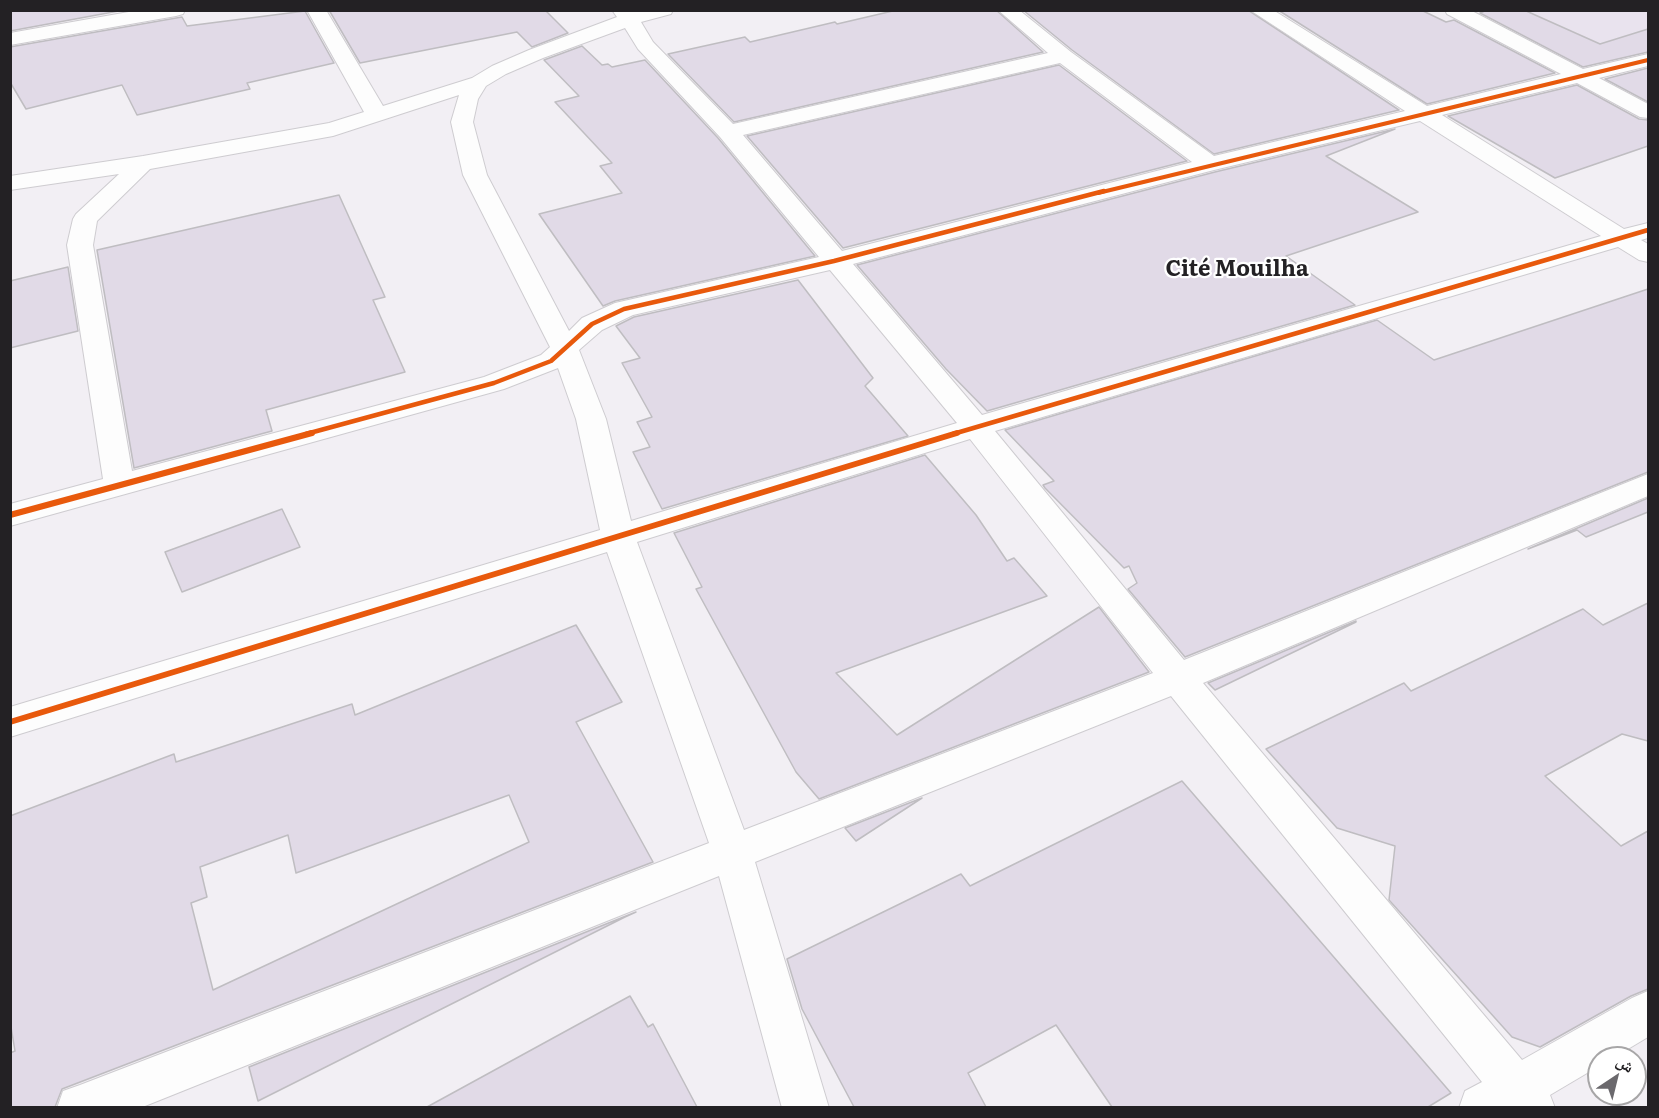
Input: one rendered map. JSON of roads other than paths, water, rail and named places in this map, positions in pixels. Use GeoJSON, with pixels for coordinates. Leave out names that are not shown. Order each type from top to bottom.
{"type":"FeatureCollection","features":[{"type":"Feature","properties":{"kind":"street"},"geometry":{"type":"LineString","coordinates":[[10,39],[176,10]]}},
{"type":"Feature","properties":{"kind":"street"},"geometry":{"type":"LineString","coordinates":[[316,10],[377,115]]}},
{"type":"Feature","properties":{"kind":"street"},"geometry":{"type":"LineString","coordinates":[[10,183],[143,163],[333,129],[479,82],[499,70],[626,15],[664,10]]}},
{"type":"Feature","properties":{"kind":"street"},"geometry":{"type":"LineString","coordinates":[[1007,10],[1064,56],[1210,165]]}},
{"type":"Feature","properties":{"kind":"street"},"geometry":{"type":"LineString","coordinates":[[1260,10],[1424,115],[1635,234],[1648,255]]}},
{"type":"Feature","properties":{"kind":"street"},"geometry":{"type":"LineString","coordinates":[[1454,10],[1648,112]]}},
{"type":"Feature","properties":{"kind":"street"},"geometry":{"type":"LineString","coordinates":[[626,15],[645,45],[728,132],[834,261],[976,427],[1178,678],[1510,1101],[1648,1013]]}},
{"type":"Feature","properties":{"kind":"street"},"geometry":{"type":"LineString","coordinates":[[728,132],[1064,56]]}},
{"type":"Feature","properties":{"kind":"street"},"geometry":{"type":"LineString","coordinates":[[10,515],[494,383],[551,361],[591,324],[624,309],[834,261],[1210,165],[1648,60]]}},
{"type":"Feature","properties":{"kind":"street"},"geometry":{"type":"LineString","coordinates":[[479,82],[467,99],[462,122],[475,175],[565,350],[591,420],[618,536],[732,852],[806,1107]]}},
{"type":"Feature","properties":{"kind":"street"},"geometry":{"type":"LineString","coordinates":[[119,486],[80,245],[85,219],[143,163]]}},
{"type":"Feature","properties":{"kind":"street"},"geometry":{"type":"LineString","coordinates":[[10,722],[976,427],[1635,234]]}},
{"type":"Feature","properties":{"kind":"street"},"geometry":{"type":"LineString","coordinates":[[80,1107],[1178,678],[1648,484]]}},
{"type":"Feature","properties":{"kind":"district","name":"Cité Mouilha"},"geometry":{"type":"Point","coordinates":[1237,270]}}]}
